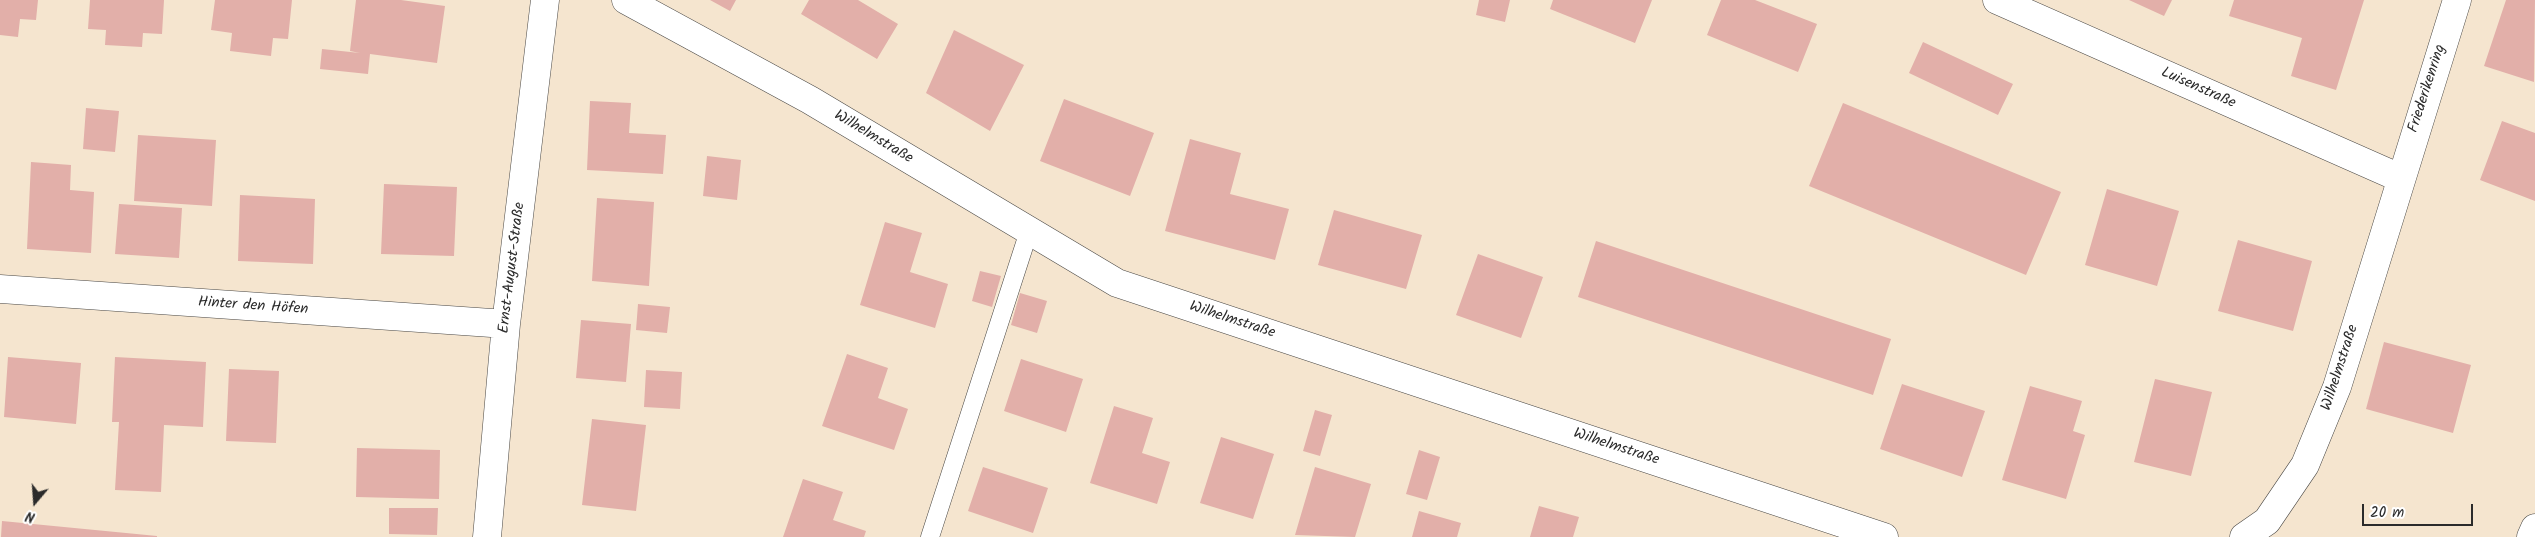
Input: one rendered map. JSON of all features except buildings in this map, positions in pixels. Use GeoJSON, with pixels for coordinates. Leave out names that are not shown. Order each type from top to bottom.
{"type":"FeatureCollection","features":[{"type":"Feature","properties":{"kind":"street","name":"Ernst-August-Straße"},"geometry":{"type":"LineString","coordinates":[[487,537],[506,324],[545,0]]}},
{"type":"Feature","properties":{"kind":"street","name":"Wilhelmstraße"},"geometry":{"type":"LineString","coordinates":[[626,0],[810,100],[1117,283],[1884,537]]}},
{"type":"Feature","properties":{"kind":"street","name":"Luisenstraße"},"geometry":{"type":"LineString","coordinates":[[1997,0],[2400,178]]}},
{"type":"Feature","properties":{"kind":"street","name":"Friederikenring"},"geometry":{"type":"LineString","coordinates":[[2400,178],[2456,0]]}},
{"type":"Feature","properties":{"kind":"street","name":"Wilhelmstraße"},"geometry":{"type":"LineString","coordinates":[[2244,537],[2267,521],[2305,465],[2337,387],[2400,178]]}},
{"type":"Feature","properties":{"kind":"street","name":"Hinter den Höfen"},"geometry":{"type":"LineString","coordinates":[[0,289],[506,324]]}},
{"type":"Feature","properties":{"kind":"street"},"geometry":{"type":"LineString","coordinates":[[2531,537],[2535,528]]}},
{"type":"Feature","properties":{"kind":"lane"},"geometry":{"type":"LineString","coordinates":[[930,537],[1029,231]]}}]}
